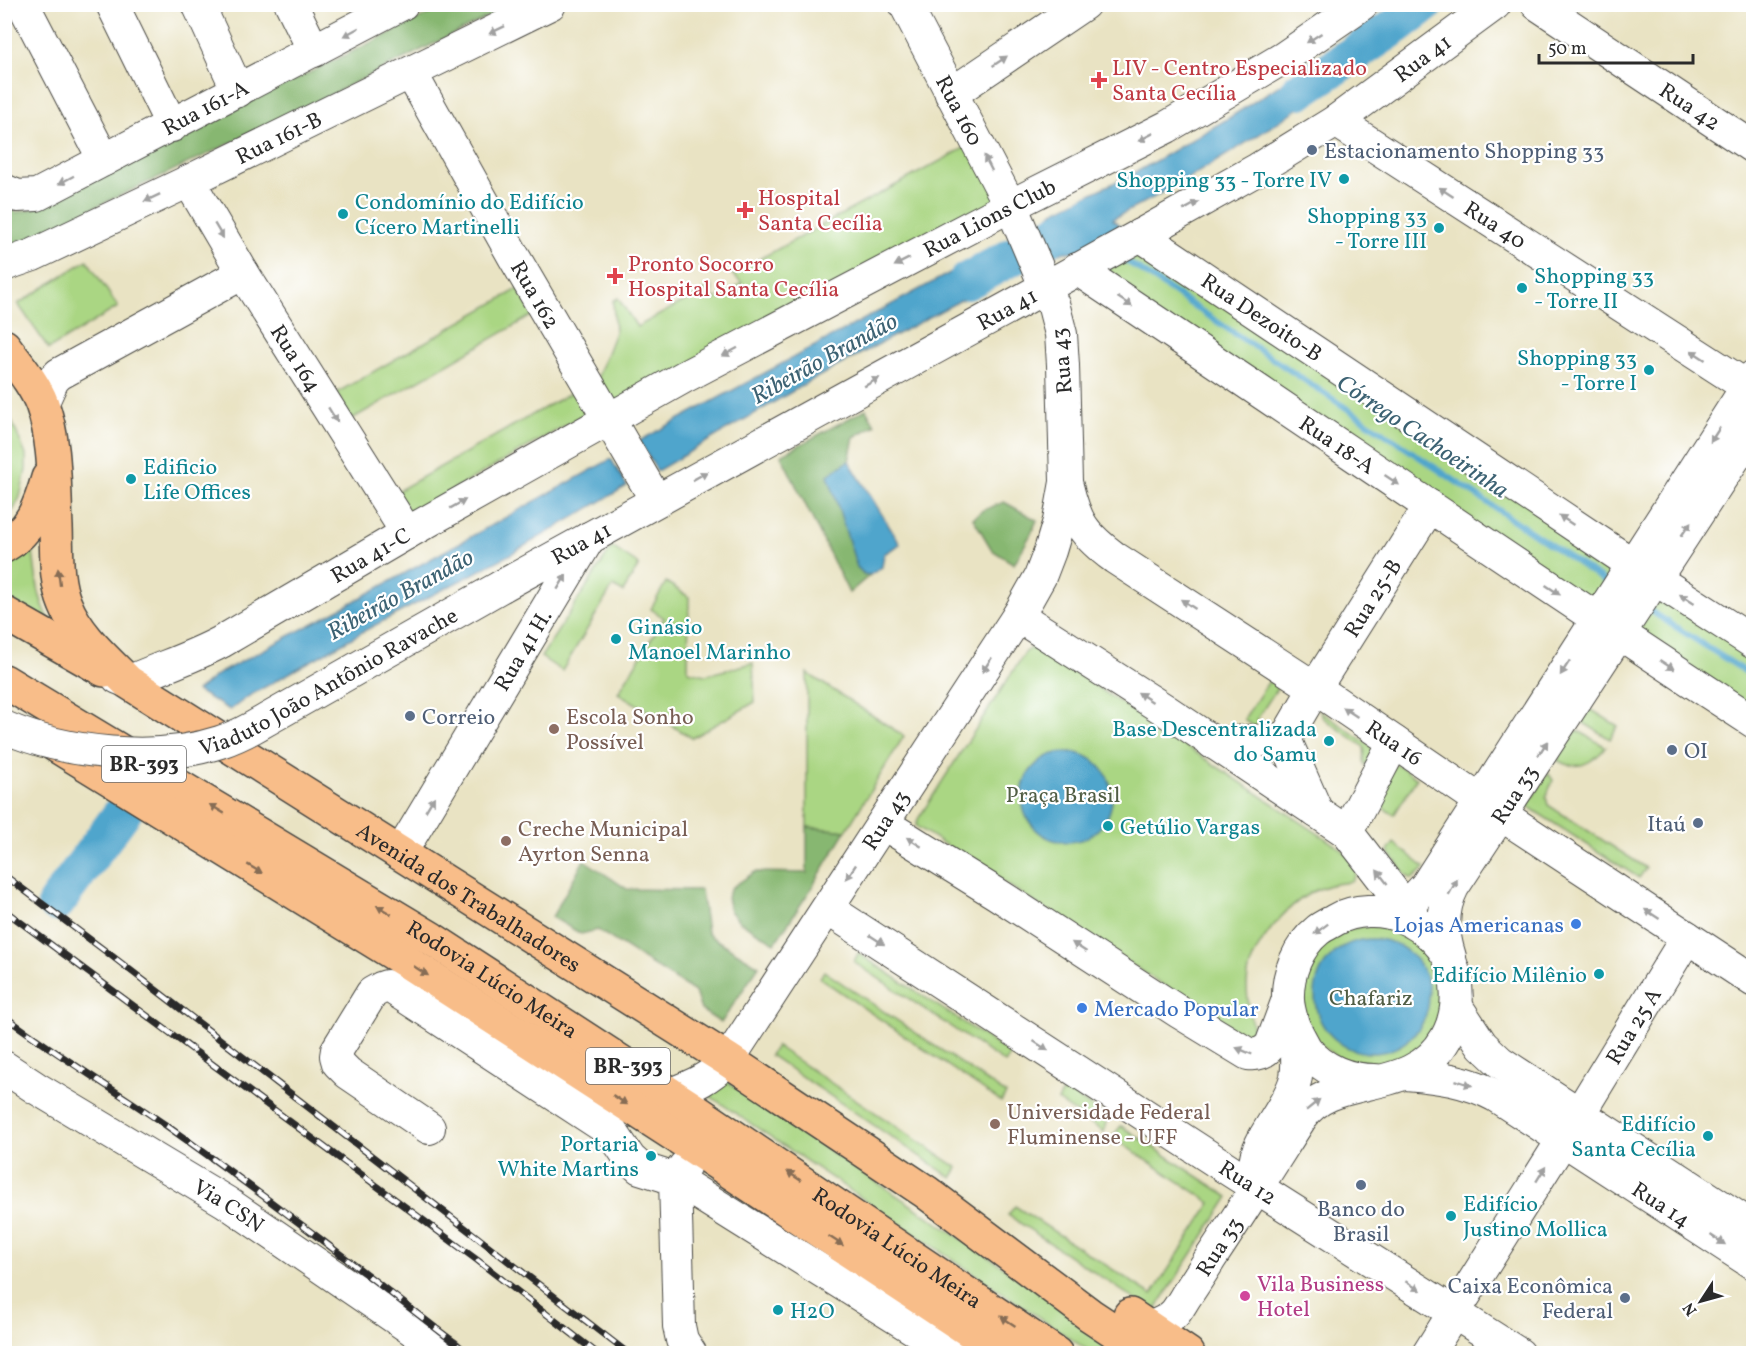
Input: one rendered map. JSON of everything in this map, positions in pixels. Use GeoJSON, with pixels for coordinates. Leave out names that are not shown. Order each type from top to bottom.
{"type":"FeatureCollection","features":[{"type":"Feature","properties":{"kind":"main road"},"geometry":{"type":"LineString","coordinates":[[4,346],[35,390],[47,423],[52,462],[58,578],[64,603],[86,639],[123,680]]}},
{"type":"Feature","properties":{"kind":"main road"},"geometry":{"type":"LineString","coordinates":[[4,546],[21,534],[36,514],[41,504],[52,462]]}},
{"type":"Feature","properties":{"kind":"main road","name":"Avenida dos Trabalhadores"},"geometry":{"type":"LineString","coordinates":[[4,613],[163,704],[728,1060],[926,1192],[1090,1315],[1158,1331]]}},
{"type":"Feature","properties":{"kind":"main road","name":"Rodovia Lúcio Meira"},"geometry":{"type":"LineString","coordinates":[[4,681],[97,736],[180,804],[409,963],[1005,1353]]}},
{"type":"Feature","properties":{"kind":"main road","name":"Rodovia Lúcio Meira"},"geometry":{"type":"LineString","coordinates":[[4,713],[95,770],[180,804],[432,939],[671,1094],[1056,1353]]}},
{"type":"Feature","properties":{"kind":"main road","name":"Avenida dos Trabalhadores"},"geometry":{"type":"LineString","coordinates":[[926,1192],[1039,1253],[1189,1353]]}},
{"type":"Feature","properties":{"kind":"street"},"geometry":{"type":"LineString","coordinates":[[23,4],[104,160]]}},
{"type":"Feature","properties":{"kind":"street"},"geometry":{"type":"LineString","coordinates":[[112,4],[172,126]]}},
{"type":"Feature","properties":{"kind":"street"},"geometry":{"type":"LineString","coordinates":[[198,4],[238,91]]}},
{"type":"Feature","properties":{"kind":"street"},"geometry":{"type":"LineString","coordinates":[[291,4],[314,51]]}},
{"type":"Feature","properties":{"kind":"street","name":"Rua 161-B"},"geometry":{"type":"LineString","coordinates":[[4,265],[33,255],[189,181],[550,4]]}},
{"type":"Feature","properties":{"kind":"street","name":"Rua 160"},"geometry":{"type":"LineString","coordinates":[[905,4],[1012,211],[1054,280]]}},
{"type":"Feature","properties":{"kind":"street"},"geometry":{"type":"LineString","coordinates":[[951,94],[1084,4]]}},
{"type":"Feature","properties":{"kind":"street","name":"Rua Lions Club"},"geometry":{"type":"LineString","coordinates":[[616,432],[684,377],[1012,211],[1167,127],[1285,57],[1362,4]]}},
{"type":"Feature","properties":{"kind":"street","name":"Rua 41"},"geometry":{"type":"LineString","coordinates":[[502,586],[589,538],[652,494],[1138,236],[1258,169],[1336,121],[1495,4]]}},
{"type":"Feature","properties":{"kind":"street","name":"Rua 42"},"geometry":{"type":"LineString","coordinates":[[1537,4],[1754,148]]}},
{"type":"Feature","properties":{"kind":"street","name":"Rua 161-A"},"geometry":{"type":"LineString","coordinates":[[9,185],[37,195],[314,51],[391,7]]}},
{"type":"Feature","properties":{"kind":"street","name":"Rua 162"},"geometry":{"type":"LineString","coordinates":[[411,73],[652,494]]}},
{"type":"Feature","properties":{"kind":"street","name":"Rua 40"},"geometry":{"type":"LineString","coordinates":[[1336,121],[1751,384]]}},
{"type":"Feature","properties":{"kind":"street","name":"Rua 164"},"geometry":{"type":"LineString","coordinates":[[189,181],[243,273],[407,533]]}},
{"type":"Feature","properties":{"kind":"street","name":"Rua Dezoito-B"},"geometry":{"type":"LineString","coordinates":[[1138,236],[1641,574],[1754,643]]}},
{"type":"Feature","properties":{"kind":"street"},"geometry":{"type":"LineString","coordinates":[[42,404],[59,374],[243,273]]}},
{"type":"Feature","properties":{"kind":"street","name":"Rua 43"},"geometry":{"type":"LineString","coordinates":[[671,1094],[700,1083],[728,1060],[884,824],[1018,616],[1040,577],[1055,536],[1066,482],[1063,348],[1054,280]]}},
{"type":"Feature","properties":{"kind":"street","name":"Rua 18-A"},"geometry":{"type":"LineString","coordinates":[[1054,280],[1244,380],[1754,722]]}},
{"type":"Feature","properties":{"kind":"street"},"geometry":{"type":"LineString","coordinates":[[1641,574],[1751,384]]}},
{"type":"Feature","properties":{"kind":"street"},"geometry":{"type":"LineString","coordinates":[[1641,574],[1754,428]]}},
{"type":"Feature","properties":{"kind":"street","name":"Rua 41-C"},"geometry":{"type":"LineString","coordinates":[[123,680],[204,652],[407,533],[616,432]]}},
{"type":"Feature","properties":{"kind":"street","name":"Rua 16"},"geometry":{"type":"LineString","coordinates":[[1066,482],[1072,505],[1082,528],[1100,547],[1115,558],[1754,981]]}},
{"type":"Feature","properties":{"kind":"street","name":"Rua 25-B"},"geometry":{"type":"LineString","coordinates":[[1285,739],[1314,688],[1430,506]]}},
{"type":"Feature","properties":{"kind":"street","name":"Rua 41 H."},"geometry":{"type":"LineString","coordinates":[[400,854],[589,538]]}},
{"type":"Feature","properties":{"kind":"street","name":"Rua 43"},"geometry":{"type":"LineString","coordinates":[[1040,577],[1052,567],[1070,558],[1090,555],[1115,558]]}},
{"type":"Feature","properties":{"kind":"street","name":"Rua 33"},"geometry":{"type":"LineString","coordinates":[[1452,964],[1438,941],[1405,914],[1413,900],[1490,807],[1641,574]]}},
{"type":"Feature","properties":{"kind":"street","name":"Viaduto João Antônio Ravache"},"geometry":{"type":"LineString","coordinates":[[4,727],[43,741],[94,751],[169,752],[219,742],[266,720],[502,586]]}},
{"type":"Feature","properties":{"kind":"street"},"geometry":{"type":"LineString","coordinates":[[1018,616],[1347,832],[1405,914]]}},
{"type":"Feature","properties":{"kind":"street"},"geometry":{"type":"LineString","coordinates":[[1213,743],[1285,739],[1317,812]]}},
{"type":"Feature","properties":{"kind":"street"},"geometry":{"type":"LineString","coordinates":[[1347,832],[1394,742]]}},
{"type":"Feature","properties":{"kind":"street","name":"Rua 33"},"geometry":{"type":"LineString","coordinates":[[1158,1331],[1261,1188],[1310,1106],[1337,1092],[1396,1077],[1425,1063],[1440,1047],[1451,1028],[1457,1007],[1457,985],[1443,926],[1445,907],[1490,807]]}},
{"type":"Feature","properties":{"kind":"street"},"geometry":{"type":"LineString","coordinates":[[884,824],[1248,1054],[1260,1054],[1266,1051],[1290,1013]]}},
{"type":"Feature","properties":{"kind":"street","name":"Rua 12"},"geometry":{"type":"LineString","coordinates":[[828,909],[1520,1353]]}},
{"type":"Feature","properties":{"kind":"street"},"geometry":{"type":"LineString","coordinates":[[1261,1188],[1255,1167],[1258,1150],[1288,1099],[1296,1077],[1296,1057],[1290,1013],[1290,974],[1300,950],[1318,930],[1341,916],[1367,910],[1405,914]]}},
{"type":"Feature","properties":{"kind":"street","name":"Rua 25 A"},"geometry":{"type":"LineString","coordinates":[[1428,1353],[1571,1127],[1687,937]]}},
{"type":"Feature","properties":{"kind":"street"},"geometry":{"type":"LineString","coordinates":[[429,1128],[348,1073],[338,1063],[336,1056],[340,1045],[372,993],[387,986],[399,991],[456,1031],[612,1132],[630,1159],[640,1168],[675,1179],[954,1353]]}},
{"type":"Feature","properties":{"kind":"street","name":"Rua 14"},"geometry":{"type":"LineString","coordinates":[[1457,1007],[1475,1036],[1490,1053],[1571,1127],[1754,1264]]}},
{"type":"Feature","properties":{"kind":"street"},"geometry":{"type":"LineString","coordinates":[[1290,1013],[1307,1049],[1323,1064],[1342,1075],[1363,1080],[1396,1077]]}},
{"type":"Feature","properties":{"kind":"street","name":"Via CSN"},"geometry":{"type":"LineString","coordinates":[[4,1067],[226,1202],[448,1353]]}},
{"type":"Feature","properties":{"kind":"street","name":"Rua 14"},"geometry":{"type":"LineString","coordinates":[[1396,1077],[1440,1077],[1483,1089],[1509,1104],[1571,1127],[1754,1228]]}},
{"type":"Feature","properties":{"kind":"street"},"geometry":{"type":"LineString","coordinates":[[691,1353],[682,1340],[679,1326],[675,1179],[696,1149]]}},
{"type":"Feature","properties":{"kind":"green space"},"geometry":{"type":"Polygon","coordinates":[[[447,5],[512,5],[294,113],[5,250],[4,208],[17,212],[32,209],[447,5]]]}},
{"type":"Feature","properties":{"kind":"green space"},"geometry":{"type":"Polygon","coordinates":[[[977,141],[1010,206],[609,420],[592,392],[615,332],[613,301],[618,298],[637,327],[712,286],[714,300],[742,283],[732,274],[977,141]]]}},
{"type":"Feature","properties":{"kind":"green space"},"geometry":{"type":"Polygon","coordinates":[[[1140,235],[1632,564],[1596,619],[1077,269],[1140,235]]]}},
{"type":"Feature","properties":{"kind":"green space"},"geometry":{"type":"Polygon","coordinates":[[[87,260],[118,307],[49,349],[18,304],[87,260]]]}},
{"type":"Feature","properties":{"kind":"green space"},"geometry":{"type":"Polygon","coordinates":[[[518,289],[533,315],[352,419],[336,393],[518,289]]]}},
{"type":"Feature","properties":{"kind":"green space"},"geometry":{"type":"Polygon","coordinates":[[[576,390],[589,412],[410,514],[396,492],[576,390]]]}},
{"type":"Feature","properties":{"kind":"green space"},"geometry":{"type":"Polygon","coordinates":[[[5,405],[26,455],[26,470],[20,497],[14,509],[5,517],[5,405]]]}},
{"type":"Feature","properties":{"kind":"green space"},"geometry":{"type":"Polygon","coordinates":[[[866,409],[875,425],[854,437],[849,461],[828,475],[863,574],[870,575],[849,593],[781,455],[866,409]]]}},
{"type":"Feature","properties":{"kind":"green space"},"geometry":{"type":"Polygon","coordinates":[[[1004,502],[1037,520],[1014,564],[992,550],[973,518],[984,510],[1004,502]]]}},
{"type":"Feature","properties":{"kind":"green space"},"geometry":{"type":"Polygon","coordinates":[[[612,547],[639,565],[623,592],[613,586],[562,671],[541,657],[612,547]]]}},
{"type":"Feature","properties":{"kind":"green space"},"geometry":{"type":"Polygon","coordinates":[[[29,548],[33,551],[41,600],[54,628],[5,597],[4,562],[29,548]]]}},
{"type":"Feature","properties":{"kind":"green space"},"geometry":{"type":"Polygon","coordinates":[[[666,582],[689,597],[688,671],[706,675],[753,663],[755,702],[692,738],[618,693],[664,618],[651,609],[666,582]]]}},
{"type":"Feature","properties":{"kind":"green space"},"geometry":{"type":"Polygon","coordinates":[[[1651,583],[1753,643],[1753,722],[1624,638],[1651,583]]]}},
{"type":"Feature","properties":{"kind":"green space","name":"Praça Brasil"},"geometry":{"type":"Polygon","coordinates":[[[1041,644],[1060,651],[1056,660],[1340,848],[1356,863],[1352,880],[1334,884],[1302,898],[1272,927],[1256,951],[1247,982],[1253,1030],[1249,1040],[916,826],[918,819],[1024,654],[1041,644]]]}},
{"type":"Feature","properties":{"kind":"green space"},"geometry":{"type":"Polygon","coordinates":[[[807,673],[904,736],[846,831],[807,827],[807,673]]]}},
{"type":"Feature","properties":{"kind":"green space"},"geometry":{"type":"Polygon","coordinates":[[[1269,681],[1278,687],[1257,719],[1274,731],[1262,733],[1244,719],[1269,681]]]}},
{"type":"Feature","properties":{"kind":"green space"},"geometry":{"type":"Polygon","coordinates":[[[1590,709],[1618,726],[1610,739],[1582,722],[1590,709]]]}},
{"type":"Feature","properties":{"kind":"green space"},"geometry":{"type":"Polygon","coordinates":[[[1320,711],[1380,752],[1365,765],[1363,746],[1323,718],[1320,711]]]}},
{"type":"Feature","properties":{"kind":"green space"},"geometry":{"type":"Polygon","coordinates":[[[1577,730],[1606,747],[1584,764],[1564,764],[1557,760],[1577,730]]]}},
{"type":"Feature","properties":{"kind":"green space"},"geometry":{"type":"Polygon","coordinates":[[[1395,763],[1417,778],[1394,815],[1374,802],[1395,763]]]}},
{"type":"Feature","properties":{"kind":"green space"},"geometry":{"type":"Polygon","coordinates":[[[1548,773],[1553,780],[1546,797],[1548,805],[1646,868],[1639,878],[1527,806],[1548,773]]]}},
{"type":"Feature","properties":{"kind":"green space"},"geometry":{"type":"Polygon","coordinates":[[[807,827],[846,831],[775,943],[740,922],[730,911],[727,897],[731,888],[755,872],[807,873],[807,827]]]}},
{"type":"Feature","properties":{"kind":"green space"},"geometry":{"type":"Polygon","coordinates":[[[1394,843],[1425,868],[1412,879],[1405,874],[1388,851],[1394,843]]]}},
{"type":"Feature","properties":{"kind":"green space"},"geometry":{"type":"Polygon","coordinates":[[[584,860],[627,889],[701,890],[707,932],[710,936],[759,966],[721,1023],[701,1010],[695,992],[598,930],[581,934],[552,917],[584,860]]]}},
{"type":"Feature","properties":{"kind":"green space","name":"Chafariz"},"geometry":{"type":"Polygon","coordinates":[[[1372,926],[1399,931],[1422,946],[1437,969],[1442,996],[1437,1023],[1422,1046],[1399,1061],[1372,1066],[1345,1061],[1322,1046],[1307,1023],[1302,996],[1307,969],[1322,946],[1345,931],[1372,926]]]}},
{"type":"Feature","properties":{"kind":"green space"},"geometry":{"type":"Polygon","coordinates":[[[858,953],[1011,1054],[1005,1063],[854,962],[858,953]]]}},
{"type":"Feature","properties":{"kind":"green space"},"geometry":{"type":"Polygon","coordinates":[[[824,971],[1006,1094],[1001,1102],[820,978],[824,971]]]}},
{"type":"Feature","properties":{"kind":"green space"},"geometry":{"type":"Polygon","coordinates":[[[776,1046],[958,1168],[952,1178],[770,1055],[776,1046]]]}},
{"type":"Feature","properties":{"kind":"green space"},"geometry":{"type":"Polygon","coordinates":[[[720,1077],[1133,1353],[1092,1353],[701,1090],[720,1077]]]}},
{"type":"Feature","properties":{"kind":"green space"},"geometry":{"type":"Polygon","coordinates":[[[1064,1089],[1107,1117],[1104,1132],[1058,1101],[1064,1089]]]}},
{"type":"Feature","properties":{"kind":"green space"},"geometry":{"type":"Polygon","coordinates":[[[1121,1126],[1229,1197],[1154,1312],[1008,1215],[1015,1206],[1152,1295],[1211,1203],[1112,1137],[1121,1126]]]}},
{"type":"Feature","properties":{"kind":"water"},"geometry":{"type":"Polygon","coordinates":[[[1333,50],[1350,74],[1204,169],[1112,219],[1122,227],[1078,251],[1057,253],[1041,226],[1053,212],[1140,170],[1229,118],[1333,50]]]}},
{"type":"Feature","properties":{"kind":"water"},"geometry":{"type":"Polygon","coordinates":[[[1005,243],[1019,269],[810,381],[657,471],[639,441],[1005,243]]]}},
{"type":"Feature","properties":{"kind":"water"},"geometry":{"type":"Polygon","coordinates":[[[611,459],[627,486],[509,555],[364,631],[249,696],[230,710],[197,691],[218,674],[611,459]]]}},
{"type":"Feature","properties":{"kind":"water"},"geometry":{"type":"Polygon","coordinates":[[[849,461],[900,544],[884,554],[882,567],[870,575],[864,574],[857,567],[828,475],[849,461]]]}},
{"type":"Feature","properties":{"kind":"water"},"geometry":{"type":"Polygon","coordinates":[[[1058,752],[1076,752],[1092,759],[1105,772],[1112,788],[1112,806],[1105,822],[1092,835],[1076,842],[1058,842],[1042,835],[1029,822],[1022,806],[1022,788],[1029,772],[1042,759],[1058,752]]]}},
{"type":"Feature","properties":{"kind":"water","name":"Chafariz"},"geometry":{"type":"Polygon","coordinates":[[[1372,939],[1394,943],[1404,948],[1420,964],[1425,974],[1429,996],[1425,1018],[1420,1028],[1404,1044],[1394,1049],[1372,1053],[1350,1049],[1340,1044],[1324,1028],[1319,1018],[1315,996],[1319,974],[1324,964],[1340,948],[1350,943],[1372,939]]]}},
{"type":"Feature","properties":{"kind":"waterway","name":"Ribeirão Brandão"},"geometry":{"type":"LineString","coordinates":[[1300,90],[1425,4]]}},
{"type":"Feature","properties":{"kind":"waterway","name":"Ribeirão Brandão"},"geometry":{"type":"LineString","coordinates":[[967,281],[1094,213]]}},
{"type":"Feature","properties":{"kind":"waterway","name":"Córrego Cachoeirinha"},"geometry":{"type":"LineString","coordinates":[[1119,256],[1609,584]]}},
{"type":"Feature","properties":{"kind":"waterway","name":"Córrego Cachoeirinha"},"geometry":{"type":"LineString","coordinates":[[1646,608],[1754,677]]}},
{"type":"Feature","properties":{"kind":"waterway","name":"Ribeirão Brandão"},"geometry":{"type":"LineString","coordinates":[[56,903],[125,809]]}},
{"type":"Feature","properties":{"kind":"railway"},"geometry":{"type":"LineString","coordinates":[[4,875],[629,1354]]}},
{"type":"Feature","properties":{"kind":"railway"},"geometry":{"type":"LineString","coordinates":[[4,910],[477,1260],[598,1354]]}},
{"type":"Feature","properties":{"kind":"railway"},"geometry":{"type":"LineString","coordinates":[[4,1016],[167,1126],[319,1238],[469,1354]]}},
{"type":"Feature","properties":{"kind":"place","name":"LIV - Centro Especializado Santa Cecília"},"geometry":{"type":"Point","coordinates":[1099,80]}},
{"type":"Feature","properties":{"kind":"place","name":"Estacionamento Shopping 33"},"geometry":{"type":"Point","coordinates":[1312,150]}},
{"type":"Feature","properties":{"kind":"place","name":"Shopping 33 - Torre IV"},"geometry":{"type":"Point","coordinates":[1344,179]}},
{"type":"Feature","properties":{"kind":"place","name":"Hospital Santa Cecília"},"geometry":{"type":"Point","coordinates":[745,210]}},
{"type":"Feature","properties":{"kind":"place","name":"Condomínio do Edifício Cícero Martinelli"},"geometry":{"type":"Point","coordinates":[343,214]}},
{"type":"Feature","properties":{"kind":"place","name":"Shopping 33 - Torre III"},"geometry":{"type":"Point","coordinates":[1439,228]}},
{"type":"Feature","properties":{"kind":"place","name":"Pronto Socorro Hospital Santa Cecília"},"geometry":{"type":"Point","coordinates":[615,276]}},
{"type":"Feature","properties":{"kind":"place","name":"Shopping 33 - Torre II"},"geometry":{"type":"Point","coordinates":[1522,288]}},
{"type":"Feature","properties":{"kind":"place","name":"Shopping 33 - Torre I"},"geometry":{"type":"Point","coordinates":[1649,370]}},
{"type":"Feature","properties":{"kind":"place","name":"Edificio Life Offices"},"geometry":{"type":"Point","coordinates":[131,479]}},
{"type":"Feature","properties":{"kind":"place","name":"Ginásio Manoel Marinho"},"geometry":{"type":"Point","coordinates":[616,639]}},
{"type":"Feature","properties":{"kind":"place","name":"Correio"},"geometry":{"type":"Point","coordinates":[410,716]}},
{"type":"Feature","properties":{"kind":"place","name":"Escola Sonho Possível"},"geometry":{"type":"Point","coordinates":[554,729]}},
{"type":"Feature","properties":{"kind":"place","name":"Base Descentralizada do Samu"},"geometry":{"type":"Point","coordinates":[1329,741]}},
{"type":"Feature","properties":{"kind":"place","name":"OI"},"geometry":{"type":"Point","coordinates":[1672,750]}},
{"type":"Feature","properties":{"kind":"place","name":"Itaú"},"geometry":{"type":"Point","coordinates":[1698,823]}},
{"type":"Feature","properties":{"kind":"place","name":"Getúlio Vargas"},"geometry":{"type":"Point","coordinates":[1108,826]}},
{"type":"Feature","properties":{"kind":"place","name":"Creche Municipal Ayrton Senna"},"geometry":{"type":"Point","coordinates":[506,841]}},
{"type":"Feature","properties":{"kind":"place","name":"Lojas Americanas"},"geometry":{"type":"Point","coordinates":[1576,924]}},
{"type":"Feature","properties":{"kind":"place","name":"Edifício Milênio"},"geometry":{"type":"Point","coordinates":[1599,974]}},
{"type":"Feature","properties":{"kind":"place","name":"Mercado Popular"},"geometry":{"type":"Point","coordinates":[1082,1008]}},
{"type":"Feature","properties":{"kind":"place","name":"Universidade Federal Fluminense - UFF"},"geometry":{"type":"Point","coordinates":[995,1124]}},
{"type":"Feature","properties":{"kind":"place","name":"Edifício Santa Cecília"},"geometry":{"type":"Point","coordinates":[1708,1136]}},
{"type":"Feature","properties":{"kind":"place","name":"Portaria White Martins"},"geometry":{"type":"Point","coordinates":[651,1156]}},
{"type":"Feature","properties":{"kind":"place","name":"Banco do Brasil"},"geometry":{"type":"Point","coordinates":[1361,1185]}},
{"type":"Feature","properties":{"kind":"place","name":"Edifício Justino Mollica"},"geometry":{"type":"Point","coordinates":[1451,1216]}},
{"type":"Feature","properties":{"kind":"place","name":"Vila Business Hotel"},"geometry":{"type":"Point","coordinates":[1245,1296]}},
{"type":"Feature","properties":{"kind":"place","name":"Caixa Econômica Federal"},"geometry":{"type":"Point","coordinates":[1625,1298]}},
{"type":"Feature","properties":{"kind":"place","name":"H2O"},"geometry":{"type":"Point","coordinates":[778,1310]}}]}
